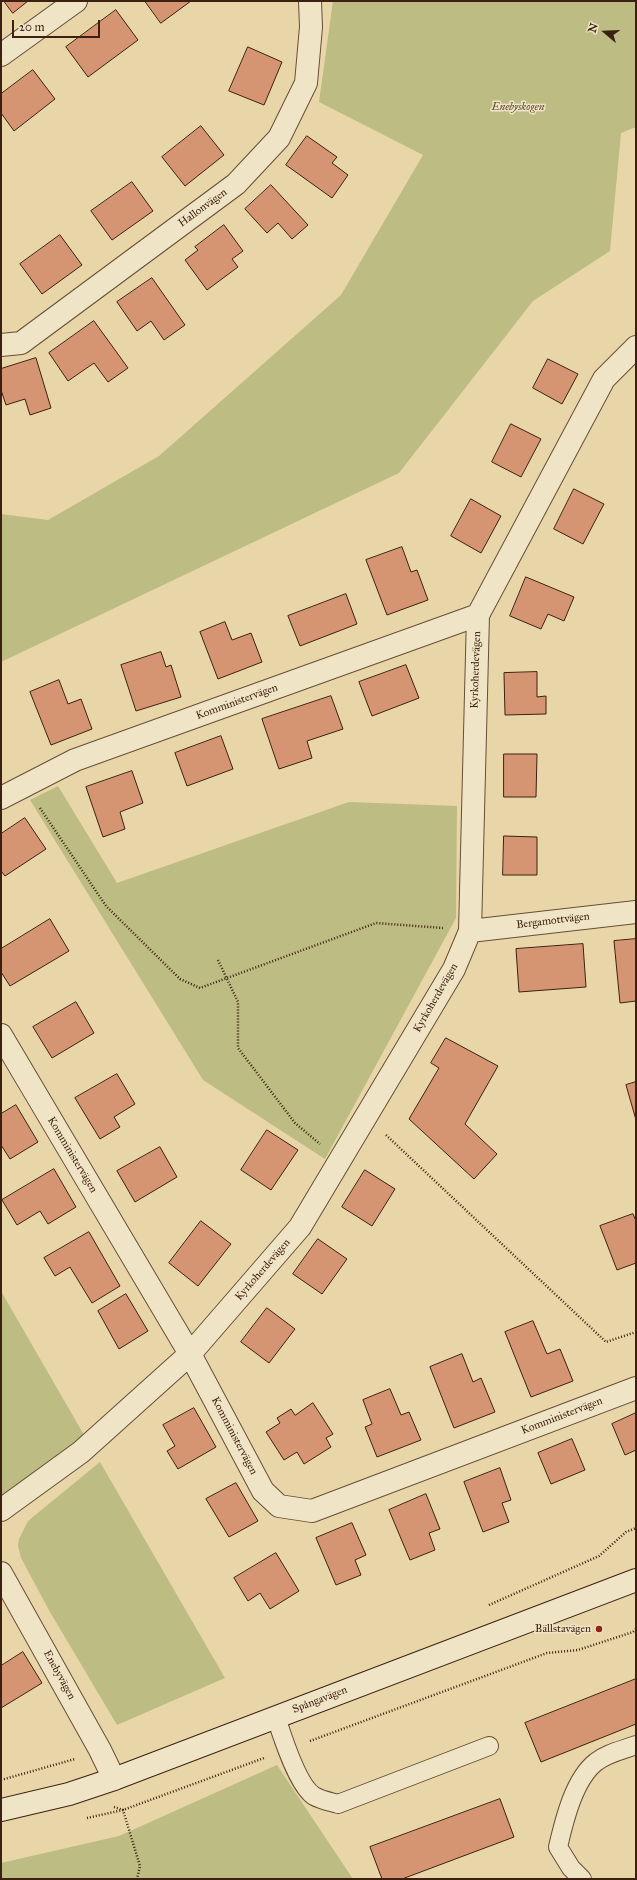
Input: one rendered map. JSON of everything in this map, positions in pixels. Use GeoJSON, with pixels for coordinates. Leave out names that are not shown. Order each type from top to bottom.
{"type":"FeatureCollection","features":[{"type":"Feature","properties":{"kind":"street"},"geometry":{"type":"LineString","coordinates":[[1,55],[76,1]]}},
{"type":"Feature","properties":{"kind":"street","name":"Hallonvägen"},"geometry":{"type":"LineString","coordinates":[[1,346],[21,342],[236,184],[279,138],[306,82],[311,27],[310,1]]}},
{"type":"Feature","properties":{"kind":"street","name":"Kyrkoherdevägen"},"geometry":{"type":"LineString","coordinates":[[1,1510],[81,1452],[190,1354],[300,1227],[454,969],[470,931],[478,615],[604,379],[636,347]]}},
{"type":"Feature","properties":{"kind":"street","name":"Komministervägen"},"geometry":{"type":"LineString","coordinates":[[1,798],[76,760],[478,615]]}},
{"type":"Feature","properties":{"kind":"street","name":"Bergamottvägen"},"geometry":{"type":"LineString","coordinates":[[470,931],[636,912]]}},
{"type":"Feature","properties":{"kind":"street","name":"Komministervägen"},"geometry":{"type":"LineString","coordinates":[[1,1035],[190,1354],[263,1491],[279,1506],[312,1511],[636,1388]]}},
{"type":"Feature","properties":{"kind":"street","name":"Enebyvägen"},"geometry":{"type":"LineString","coordinates":[[1,1573],[100,1750],[114,1778]]}},
{"type":"Feature","properties":{"kind":"street","name":"Spångavägen"},"geometry":{"type":"LineString","coordinates":[[1,1810],[69,1794],[114,1778],[636,1580]]}},
{"type":"Feature","properties":{"kind":"lane"},"geometry":{"type":"LineString","coordinates":[[276,1717],[286,1749],[300,1779],[314,1796],[338,1804],[489,1746]]}},
{"type":"Feature","properties":{"kind":"lane"},"geometry":{"type":"LineString","coordinates":[[582,1879],[571,1868],[558,1847],[565,1817],[582,1778],[596,1762],[636,1745]]}},
{"type":"Feature","properties":{"kind":"path"},"geometry":{"type":"LineString","coordinates":[[26,786],[106,906],[180,979],[200,988],[376,923],[470,931]]}},
{"type":"Feature","properties":{"kind":"path"},"geometry":{"type":"LineString","coordinates":[[218,960],[238,1002],[238,1048],[295,1122],[339,1162]]}},
{"type":"Feature","properties":{"kind":"path"},"geometry":{"type":"LineString","coordinates":[[366,1117],[606,1342],[636,1332]]}},
{"type":"Feature","properties":{"kind":"path"},"geometry":{"type":"LineString","coordinates":[[85,1818],[123,1810],[547,1653],[578,1650],[633,1632],[636,1629]]}},
{"type":"Feature","properties":{"kind":"path"},"geometry":{"type":"LineString","coordinates":[[110,1806],[123,1810]]}},
{"type":"Feature","properties":{"kind":"path"},"geometry":{"type":"LineString","coordinates":[[123,1810],[140,1866],[137,1879]]}},
{"type":"Feature","properties":{"kind":"green space","name":"Enebyskogen"},"geometry":{"type":"Polygon","coordinates":[[[333,1],[636,1],[636,127],[621,133],[610,251],[533,301],[399,473],[1,662],[1,514],[48,520],[159,456],[341,295],[423,155],[319,102],[333,1]]]}},
{"type":"Feature","properties":{"kind":"green space"},"geometry":{"type":"Polygon","coordinates":[[[58,786],[117,883],[349,802],[457,806],[456,918],[325,1159],[203,1080],[30,800],[58,786]]]}},
{"type":"Feature","properties":{"kind":"green space"},"geometry":{"type":"Polygon","coordinates":[[[1,1291],[84,1435],[4,1497],[1,1496],[1,1291]]]}},
{"type":"Feature","properties":{"kind":"green space"},"geometry":{"type":"Polygon","coordinates":[[[100,1462],[225,1678],[117,1725],[50,1612],[21,1558],[18,1546],[19,1539],[28,1521],[100,1462]]]}},
{"type":"Feature","properties":{"kind":"green space"},"geometry":{"type":"Polygon","coordinates":[[[277,1765],[353,1879],[1,1879],[1,1863],[119,1836],[277,1765]]]}},
{"type":"Feature","properties":{"kind":"building"},"geometry":{"type":"Polygon","coordinates":[[[4,1],[28,1],[13,13],[4,1]]]}},
{"type":"Feature","properties":{"kind":"building"},"geometry":{"type":"Polygon","coordinates":[[[145,1],[191,1],[161,23],[145,1]]]}},
{"type":"Feature","properties":{"kind":"building"},"geometry":{"type":"Polygon","coordinates":[[[116,10],[138,40],[88,77],[66,47],[116,10]]]}},
{"type":"Feature","properties":{"kind":"building"},"geometry":{"type":"Polygon","coordinates":[[[248,47],[282,62],[264,105],[229,91],[248,47]]]}},
{"type":"Feature","properties":{"kind":"building"},"geometry":{"type":"Polygon","coordinates":[[[33,70],[55,99],[14,131],[1,113],[1,94],[33,70]]]}},
{"type":"Feature","properties":{"kind":"building"},"geometry":{"type":"Polygon","coordinates":[[[201,126],[224,155],[185,186],[162,157],[201,126]]]}},
{"type":"Feature","properties":{"kind":"building"},"geometry":{"type":"Polygon","coordinates":[[[307,136],[337,157],[332,163],[348,175],[332,198],[286,165],[307,136]]]}},
{"type":"Feature","properties":{"kind":"building"},"geometry":{"type":"Polygon","coordinates":[[[132,182],[153,211],[112,240],[91,211],[132,182]]]}},
{"type":"Feature","properties":{"kind":"building"},"geometry":{"type":"Polygon","coordinates":[[[271,185],[308,225],[292,239],[278,223],[267,233],[245,209],[271,185]]]}},
{"type":"Feature","properties":{"kind":"building"},"geometry":{"type":"Polygon","coordinates":[[[224,225],[243,251],[232,259],[238,267],[207,290],[185,260],[198,250],[195,247],[224,225]]]}},
{"type":"Feature","properties":{"kind":"building"},"geometry":{"type":"Polygon","coordinates":[[[60,235],[82,265],[42,294],[20,264],[60,235]]]}},
{"type":"Feature","properties":{"kind":"building"},"geometry":{"type":"Polygon","coordinates":[[[152,278],[185,325],[164,340],[151,321],[137,331],[117,302],[152,278]]]}},
{"type":"Feature","properties":{"kind":"building"},"geometry":{"type":"Polygon","coordinates":[[[94,321],[128,368],[108,382],[94,363],[68,381],[49,353],[94,321]]]}},
{"type":"Feature","properties":{"kind":"building"},"geometry":{"type":"Polygon","coordinates":[[[36,358],[51,408],[30,415],[25,399],[6,405],[1,390],[1,369],[36,358]]]}},
{"type":"Feature","properties":{"kind":"building"},"geometry":{"type":"Polygon","coordinates":[[[548,359],[578,374],[562,404],[533,388],[548,359]]]}},
{"type":"Feature","properties":{"kind":"building"},"geometry":{"type":"Polygon","coordinates":[[[511,424],[541,439],[521,477],[492,462],[511,424]]]}},
{"type":"Feature","properties":{"kind":"building"},"geometry":{"type":"Polygon","coordinates":[[[574,489],[604,504],[583,544],[554,529],[574,489]]]}},
{"type":"Feature","properties":{"kind":"building"},"geometry":{"type":"Polygon","coordinates":[[[471,499],[501,516],[481,553],[451,536],[471,499]]]}},
{"type":"Feature","properties":{"kind":"building"},"geometry":{"type":"Polygon","coordinates":[[[402,547],[411,572],[417,570],[428,600],[387,615],[366,560],[402,547]]]}},
{"type":"Feature","properties":{"kind":"building"},"geometry":{"type":"Polygon","coordinates":[[[526,577],[574,597],[564,621],[548,614],[541,629],[510,616],[526,577]]]}},
{"type":"Feature","properties":{"kind":"building"},"geometry":{"type":"Polygon","coordinates":[[[346,594],[357,624],[300,646],[288,616],[346,594]]]}},
{"type":"Feature","properties":{"kind":"building"},"geometry":{"type":"Polygon","coordinates":[[[225,622],[232,640],[251,633],[262,662],[218,679],[200,632],[225,622]]]}},
{"type":"Feature","properties":{"kind":"building"},"geometry":{"type":"Polygon","coordinates":[[[161,652],[166,667],[171,665],[181,697],[136,711],[121,665],[161,652]]]}},
{"type":"Feature","properties":{"kind":"building"},"geometry":{"type":"Polygon","coordinates":[[[406,665],[419,698],[372,716],[359,682],[406,665]]]}},
{"type":"Feature","properties":{"kind":"building"},"geometry":{"type":"Polygon","coordinates":[[[537,672],[537,697],[546,696],[546,714],[505,715],[504,673],[537,672]]]}},
{"type":"Feature","properties":{"kind":"building"},"geometry":{"type":"Polygon","coordinates":[[[59,680],[68,704],[81,699],[92,729],[51,745],[30,692],[59,680]]]}},
{"type":"Feature","properties":{"kind":"building"},"geometry":{"type":"Polygon","coordinates":[[[331,696],[343,729],[307,741],[312,758],[279,769],[262,719],[331,696]]]}},
{"type":"Feature","properties":{"kind":"building"},"geometry":{"type":"Polygon","coordinates":[[[221,736],[233,769],[187,786],[175,753],[221,736]]]}},
{"type":"Feature","properties":{"kind":"building"},"geometry":{"type":"Polygon","coordinates":[[[504,754],[537,754],[536,797],[504,797],[504,754]]]}},
{"type":"Feature","properties":{"kind":"building"},"geometry":{"type":"Polygon","coordinates":[[[132,771],[143,803],[120,812],[125,829],[103,837],[86,787],[132,771]]]}},
{"type":"Feature","properties":{"kind":"building"},"geometry":{"type":"Polygon","coordinates":[[[25,818],[46,849],[5,876],[1,871],[1,834],[25,818]]]}},
{"type":"Feature","properties":{"kind":"building"},"geometry":{"type":"Polygon","coordinates":[[[504,836],[537,837],[537,875],[503,875],[504,836]]]}},
{"type":"Feature","properties":{"kind":"building"},"geometry":{"type":"Polygon","coordinates":[[[50,919],[69,951],[10,986],[1,972],[1,949],[50,919]]]}},
{"type":"Feature","properties":{"kind":"building"},"geometry":{"type":"Polygon","coordinates":[[[636,939],[636,1001],[620,1003],[614,941],[636,939]]]}},
{"type":"Feature","properties":{"kind":"building"},"geometry":{"type":"Polygon","coordinates":[[[583,944],[586,987],[519,992],[516,949],[583,944]]]}},
{"type":"Feature","properties":{"kind":"building"},"geometry":{"type":"Polygon","coordinates":[[[76,1002],[94,1033],[52,1058],[33,1027],[76,1002]]]}},
{"type":"Feature","properties":{"kind":"building"},"geometry":{"type":"Polygon","coordinates":[[[446,1038],[498,1066],[465,1124],[497,1154],[474,1179],[409,1119],[439,1068],[431,1063],[446,1038]]]}},
{"type":"Feature","properties":{"kind":"building"},"geometry":{"type":"Polygon","coordinates":[[[117,1074],[135,1104],[114,1117],[120,1127],[100,1139],[75,1098],[117,1074]]]}},
{"type":"Feature","properties":{"kind":"building"},"geometry":{"type":"Polygon","coordinates":[[[636,1082],[636,1120],[626,1085],[636,1082]]]}},
{"type":"Feature","properties":{"kind":"building"},"geometry":{"type":"Polygon","coordinates":[[[16,1105],[38,1142],[10,1159],[1,1145],[1,1114],[16,1105]]]}},
{"type":"Feature","properties":{"kind":"building"},"geometry":{"type":"Polygon","coordinates":[[[267,1130],[298,1150],[271,1190],[241,1170],[267,1130]]]}},
{"type":"Feature","properties":{"kind":"building"},"geometry":{"type":"Polygon","coordinates":[[[160,1147],[177,1177],[135,1202],[117,1171],[160,1147]]]}},
{"type":"Feature","properties":{"kind":"building"},"geometry":{"type":"Polygon","coordinates":[[[54,1169],[76,1207],[48,1224],[40,1211],[17,1225],[2,1200],[54,1169]]]}},
{"type":"Feature","properties":{"kind":"building"},"geometry":{"type":"Polygon","coordinates":[[[365,1170],[395,1189],[372,1226],[342,1207],[365,1170]]]}},
{"type":"Feature","properties":{"kind":"building"},"geometry":{"type":"Polygon","coordinates":[[[633,1214],[636,1221],[636,1263],[617,1270],[600,1226],[633,1214]]]}},
{"type":"Feature","properties":{"kind":"building"},"geometry":{"type":"Polygon","coordinates":[[[201,1221],[231,1244],[198,1286],[169,1263],[201,1221]]]}},
{"type":"Feature","properties":{"kind":"building"},"geometry":{"type":"Polygon","coordinates":[[[89,1232],[120,1286],[92,1303],[70,1267],[55,1276],[44,1258],[89,1232]]]}},
{"type":"Feature","properties":{"kind":"building"},"geometry":{"type":"Polygon","coordinates":[[[318,1239],[347,1259],[322,1294],[293,1274],[318,1239]]]}},
{"type":"Feature","properties":{"kind":"building"},"geometry":{"type":"Polygon","coordinates":[[[126,1294],[148,1331],[119,1349],[98,1311],[126,1294]]]}},
{"type":"Feature","properties":{"kind":"building"},"geometry":{"type":"Polygon","coordinates":[[[267,1308],[295,1329],[269,1363],[241,1342],[267,1308]]]}},
{"type":"Feature","properties":{"kind":"building"},"geometry":{"type":"Polygon","coordinates":[[[533,1321],[547,1354],[560,1349],[573,1381],[531,1397],[505,1332],[533,1321]]]}},
{"type":"Feature","properties":{"kind":"building"},"geometry":{"type":"Polygon","coordinates":[[[462,1354],[473,1382],[481,1378],[495,1412],[454,1428],[430,1367],[462,1354]]]}},
{"type":"Feature","properties":{"kind":"building"},"geometry":{"type":"Polygon","coordinates":[[[390,1389],[401,1415],[409,1412],[421,1440],[377,1457],[365,1427],[372,1424],[363,1400],[390,1389]]]}},
{"type":"Feature","properties":{"kind":"building"},"geometry":{"type":"Polygon","coordinates":[[[313,1403],[333,1434],[326,1438],[331,1447],[304,1464],[297,1452],[284,1460],[266,1432],[280,1423],[277,1418],[291,1409],[295,1415],[313,1403]]]}},
{"type":"Feature","properties":{"kind":"building"},"geometry":{"type":"Polygon","coordinates":[[[194,1408],[216,1447],[178,1469],[167,1451],[175,1446],[163,1425],[194,1408]]]}},
{"type":"Feature","properties":{"kind":"building"},"geometry":{"type":"Polygon","coordinates":[[[636,1413],[636,1450],[625,1455],[612,1424],[636,1413]]]}},
{"type":"Feature","properties":{"kind":"building"},"geometry":{"type":"Polygon","coordinates":[[[572,1439],[585,1470],[551,1484],[538,1453],[572,1439]]]}},
{"type":"Feature","properties":{"kind":"building"},"geometry":{"type":"Polygon","coordinates":[[[500,1468],[511,1500],[502,1503],[509,1522],[483,1532],[464,1482],[500,1468]]]}},
{"type":"Feature","properties":{"kind":"building"},"geometry":{"type":"Polygon","coordinates":[[[236,1483],[258,1521],[229,1537],[206,1499],[236,1483]]]}},
{"type":"Feature","properties":{"kind":"building"},"geometry":{"type":"Polygon","coordinates":[[[426,1494],[440,1529],[429,1533],[435,1550],[410,1560],[389,1510],[426,1494]]]}},
{"type":"Feature","properties":{"kind":"building"},"geometry":{"type":"Polygon","coordinates":[[[352,1523],[366,1555],[355,1560],[361,1575],[336,1585],[316,1538],[352,1523]]]}},
{"type":"Feature","properties":{"kind":"building"},"geometry":{"type":"Polygon","coordinates":[[[276,1553],[299,1591],[270,1609],[260,1593],[248,1601],[234,1578],[276,1553]]]}},
{"type":"Feature","properties":{"kind":"building"},"geometry":{"type":"Polygon","coordinates":[[[23,1652],[42,1683],[1,1708],[1,1666],[23,1652]]]}},
{"type":"Feature","properties":{"kind":"building"},"geometry":{"type":"Polygon","coordinates":[[[636,1679],[636,1724],[541,1762],[525,1723],[636,1679]]]}},
{"type":"Feature","properties":{"kind":"building"},"geometry":{"type":"Polygon","coordinates":[[[500,1799],[514,1837],[402,1879],[382,1879],[370,1847],[500,1799]]]}},
{"type":"Feature","properties":{"kind":"place","name":"Bällstavägen"},"geometry":{"type":"Point","coordinates":[599,1629]}}]}
